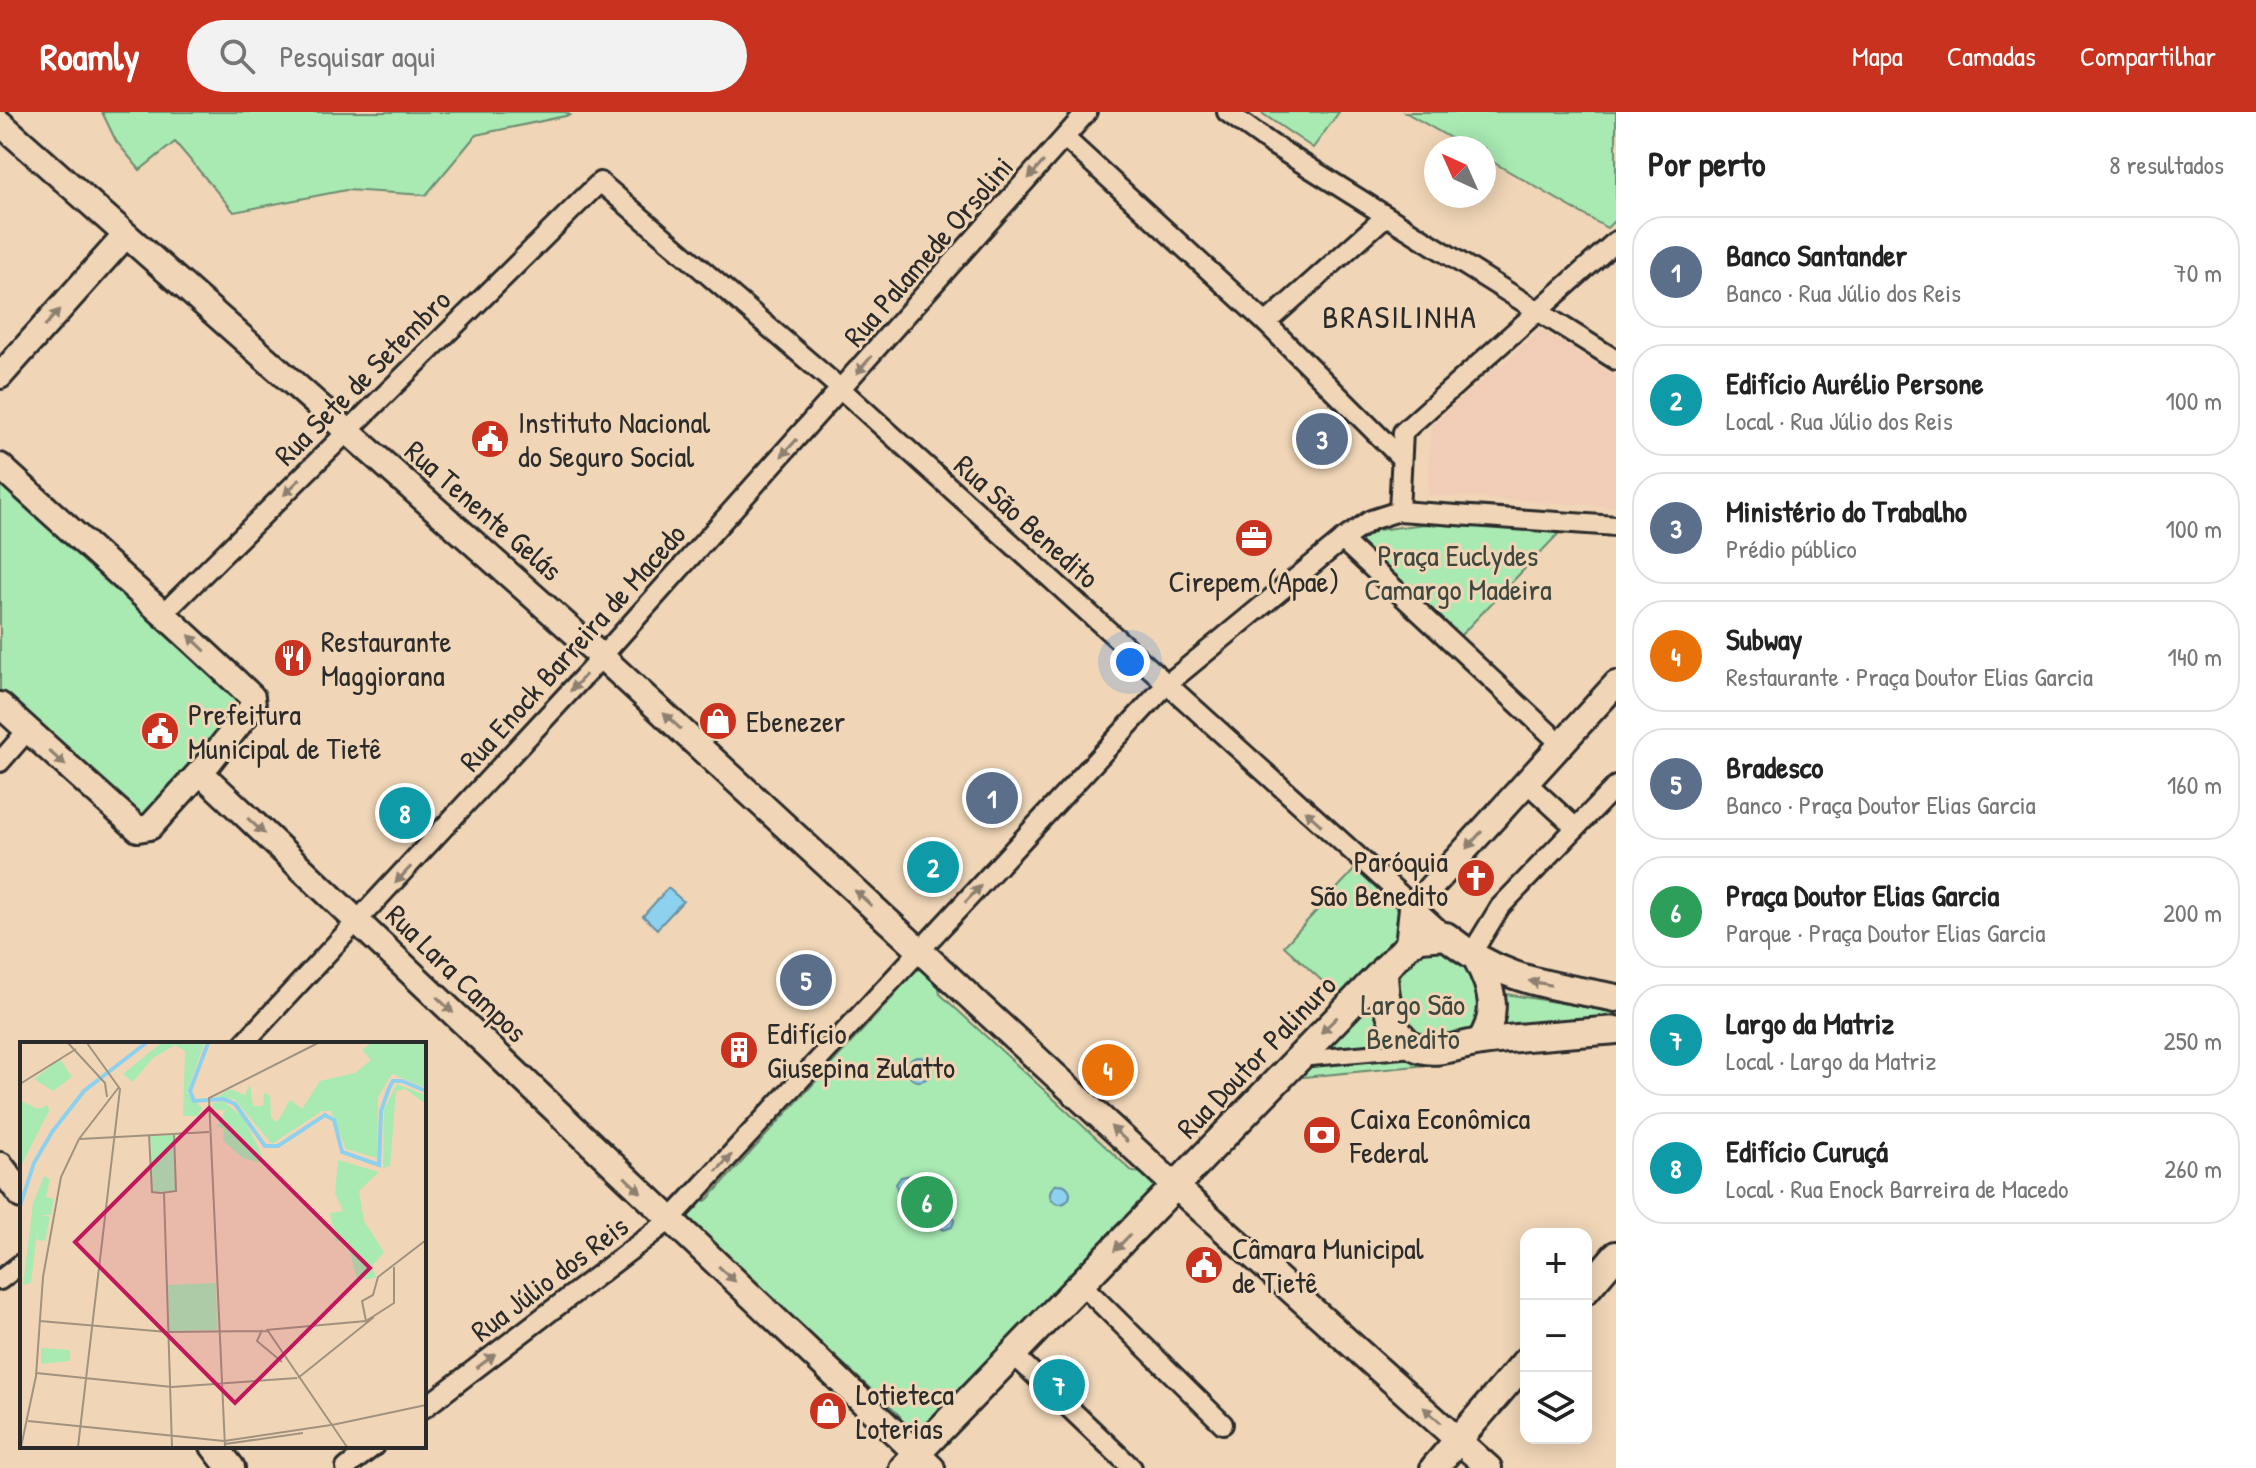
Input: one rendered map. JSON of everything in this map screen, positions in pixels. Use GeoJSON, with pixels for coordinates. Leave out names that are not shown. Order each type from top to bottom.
{"type":"FeatureCollection","features":[{"type":"Feature","properties":{"kind":"main road"},"geometry":{"type":"LineString","coordinates":[[1616,998],[1513,978],[1474,958],[1446,936],[1420,938],[1408,945],[1384,969],[1388,1009],[1404,1038],[1418,1048],[1431,1051],[1480,1042],[1616,1030]]}},
{"type":"Feature","properties":{"kind":"main road"},"geometry":{"type":"LineString","coordinates":[[1474,958],[1489,982],[1493,1015],[1480,1042]]}},
{"type":"Feature","properties":{"kind":"main road","name":"Rua Doutor Palinuro"},"geometry":{"type":"LineString","coordinates":[[918,1464],[1014,1355],[1384,969]]}},
{"type":"Feature","properties":{"kind":"main road"},"geometry":{"type":"LineString","coordinates":[[0,1166],[20,1192]]}},
{"type":"Feature","properties":{"kind":"main road"},"geometry":{"type":"LineString","coordinates":[[1592,1283],[1616,1255]]}},
{"type":"Feature","properties":{"kind":"main road"},"geometry":{"type":"LineString","coordinates":[[1434,1468],[1520,1368]]}},
{"type":"Feature","properties":{"kind":"main road"},"geometry":{"type":"LineString","coordinates":[[216,1448],[231,1468]]}},
{"type":"Feature","properties":{"kind":"street","name":"Rua Palamede Orsolini"},"geometry":{"type":"LineString","coordinates":[[842,390],[1087,112]]}},
{"type":"Feature","properties":{"kind":"street"},"geometry":{"type":"LineString","coordinates":[[1227,112],[1616,360]]}},
{"type":"Feature","properties":{"kind":"street","name":"Rua Tenente Gelás"},"geometry":{"type":"LineString","coordinates":[[0,123],[602,657],[1176,1187]]}},
{"type":"Feature","properties":{"kind":"street"},"geometry":{"type":"LineString","coordinates":[[1065,138],[1266,323],[1399,456]]}},
{"type":"Feature","properties":{"kind":"street","name":"Rua São Benedito"},"geometry":{"type":"LineString","coordinates":[[600,182],[842,390],[1412,908]]}},
{"type":"Feature","properties":{"kind":"street","name":"Rua Sete de Setembro"},"geometry":{"type":"LineString","coordinates":[[165,612],[600,182]]}},
{"type":"Feature","properties":{"kind":"street"},"geometry":{"type":"LineString","coordinates":[[1266,323],[1386,216]]}},
{"type":"Feature","properties":{"kind":"street"},"geometry":{"type":"LineString","coordinates":[[0,376],[125,236]]}},
{"type":"Feature","properties":{"kind":"street"},"geometry":{"type":"LineString","coordinates":[[1399,511],[1399,456],[1403,432],[1616,241]]}},
{"type":"Feature","properties":{"kind":"street"},"geometry":{"type":"LineString","coordinates":[[1599,257],[1616,267]]}},
{"type":"Feature","properties":{"kind":"street","name":"Rua Enock Barreira de Macedo"},"geometry":{"type":"LineString","coordinates":[[245,1042],[602,657],[842,390]]}},
{"type":"Feature","properties":{"kind":"street"},"geometry":{"type":"LineString","coordinates":[[0,466],[125,581],[165,612],[252,697],[253,706],[200,772],[150,827],[138,829],[0,705]]}},
{"type":"Feature","properties":{"kind":"street"},"geometry":{"type":"LineString","coordinates":[[920,951],[1166,685],[1342,540],[1371,520],[1399,511],[1616,526]]}},
{"type":"Feature","properties":{"kind":"street"},"geometry":{"type":"LineString","coordinates":[[1342,540],[1561,744]]}},
{"type":"Feature","properties":{"kind":"street"},"geometry":{"type":"LineString","coordinates":[[1408,945],[1412,908],[1616,684]]}},
{"type":"Feature","properties":{"kind":"street"},"geometry":{"type":"LineString","coordinates":[[0,762],[27,731]]}},
{"type":"Feature","properties":{"kind":"street","name":"Rua Lara Campos"},"geometry":{"type":"LineString","coordinates":[[200,772],[670,1220],[918,1464]]}},
{"type":"Feature","properties":{"kind":"street"},"geometry":{"type":"LineString","coordinates":[[1526,782],[1576,828]]}},
{"type":"Feature","properties":{"kind":"street"},"geometry":{"type":"LineString","coordinates":[[1474,958],[1500,907],[1616,786]]}},
{"type":"Feature","properties":{"kind":"street"},"geometry":{"type":"LineString","coordinates":[[1412,908],[1446,936]]}},
{"type":"Feature","properties":{"kind":"street","name":"Rua Júlio dos Reis"},"geometry":{"type":"LineString","coordinates":[[426,1406],[670,1220],[920,951]]}},
{"type":"Feature","properties":{"kind":"street"},"geometry":{"type":"LineString","coordinates":[[1295,1060],[1418,1048]]}},
{"type":"Feature","properties":{"kind":"street"},"geometry":{"type":"LineString","coordinates":[[1176,1187],[1489,1468]]}},
{"type":"Feature","properties":{"kind":"street"},"geometry":{"type":"LineString","coordinates":[[0,1280],[20,1265]]}},
{"type":"Feature","properties":{"kind":"street"},"geometry":{"type":"LineString","coordinates":[[1082,1285],[1223,1424]]}},
{"type":"Feature","properties":{"kind":"street"},"geometry":{"type":"LineString","coordinates":[[1014,1355],[1132,1468]]}},
{"type":"Feature","properties":{"kind":"street"},"geometry":{"type":"LineString","coordinates":[[346,1468],[371,1448]]}},
{"type":"Feature","properties":{"kind":"shaded area"},"geometry":{"type":"Polygon","coordinates":[[[1541,330],[1616,376],[1616,507],[1427,495],[1431,424],[1541,330]]]}},
{"type":"Feature","properties":{"kind":"green space"},"geometry":{"type":"Polygon","coordinates":[[[102,112],[565,112],[570,115],[476,135],[426,195],[346,190],[234,212],[175,142],[140,170],[116,141],[102,112]]]}},
{"type":"Feature","properties":{"kind":"green space"},"geometry":{"type":"Polygon","coordinates":[[[1260,112],[1339,112],[1313,148],[1260,112]]]}},
{"type":"Feature","properties":{"kind":"green space"},"geometry":{"type":"Polygon","coordinates":[[[1405,112],[1616,112],[1616,219],[1607,228],[1496,164],[1496,136],[1447,136],[1405,112]]]}},
{"type":"Feature","properties":{"kind":"green space"},"geometry":{"type":"Polygon","coordinates":[[[0,470],[251,700],[139,826],[0,703],[0,470]]]}},
{"type":"Feature","properties":{"kind":"green space","name":"Praça Euclydes Camargo Madeira"},"geometry":{"type":"Polygon","coordinates":[[[1425,524],[1560,532],[1460,636],[1360,541],[1377,530],[1425,524]]]}},
{"type":"Feature","properties":{"kind":"green space"},"geometry":{"type":"Polygon","coordinates":[[[1355,869],[1401,912],[1400,941],[1344,1001],[1284,946],[1355,869]]]}},
{"type":"Feature","properties":{"kind":"green space","name":"Largo São Benedito"},"geometry":{"type":"Polygon","coordinates":[[[1442,946],[1494,979],[1506,994],[1616,1012],[1616,1017],[1455,1034],[1458,1062],[1293,1078],[1416,953],[1442,946]]]}},
{"type":"Feature","properties":{"kind":"green space"},"geometry":{"type":"Polygon","coordinates":[[[919,965],[938,982],[940,994],[1133,1172],[1145,1173],[1159,1187],[942,1408],[939,1421],[919,1439],[902,1426],[900,1416],[705,1236],[695,1235],[685,1226],[685,1215],[697,1203],[707,1200],[894,996],[905,973],[919,965]]]}},
{"type":"Feature","properties":{"kind":"water"},"geometry":{"type":"Polygon","coordinates":[[[668,888],[683,901],[657,929],[643,916],[668,888]]]}},
{"type":"Feature","properties":{"kind":"water"},"geometry":{"type":"Polygon","coordinates":[[[919,1057],[927,1061],[931,1069],[927,1077],[919,1081],[911,1077],[907,1069],[911,1061],[919,1057]]]}},
{"type":"Feature","properties":{"kind":"water"},"geometry":{"type":"Polygon","coordinates":[[[911,1175],[925,1187],[910,1203],[898,1192],[896,1184],[901,1177],[911,1175]]]}},
{"type":"Feature","properties":{"kind":"water"},"geometry":{"type":"Polygon","coordinates":[[[1056,1184],[1064,1184],[1070,1194],[1064,1204],[1056,1204],[1050,1198],[1050,1190],[1056,1184]]]}},
{"type":"Feature","properties":{"kind":"water"},"geometry":{"type":"Polygon","coordinates":[[[941,1202],[955,1219],[952,1227],[944,1230],[926,1218],[941,1202]]]}},
{"type":"Feature","properties":{"kind":"place","name":"Instituto Nacional do Seguro Social"},"geometry":{"type":"Point","coordinates":[490,439]}},
{"type":"Feature","properties":{"kind":"place","name":"Ministério do Trabalho"},"geometry":{"type":"Point","coordinates":[1322,439]}},
{"type":"Feature","properties":{"kind":"place","name":"Cirepem (Apae)"},"geometry":{"type":"Point","coordinates":[1254,538]}},
{"type":"Feature","properties":{"kind":"place","name":"Restaurante Maggiorana"},"geometry":{"type":"Point","coordinates":[293,658]}},
{"type":"Feature","properties":{"kind":"place","name":"Ebenezer"},"geometry":{"type":"Point","coordinates":[718,721]}},
{"type":"Feature","properties":{"kind":"place","name":"Prefeitura Municipal de Tietê"},"geometry":{"type":"Point","coordinates":[160,731]}},
{"type":"Feature","properties":{"kind":"place","name":"Banco Santander"},"geometry":{"type":"Point","coordinates":[992,798]}},
{"type":"Feature","properties":{"kind":"place","name":"Edifício Curuçá"},"geometry":{"type":"Point","coordinates":[405,813]}},
{"type":"Feature","properties":{"kind":"place","name":"Edifício Aurélio Persone"},"geometry":{"type":"Point","coordinates":[933,867]}},
{"type":"Feature","properties":{"kind":"place","name":"Paróquia São Benedito"},"geometry":{"type":"Point","coordinates":[1476,878]}},
{"type":"Feature","properties":{"kind":"place","name":"Bradesco"},"geometry":{"type":"Point","coordinates":[806,980]}},
{"type":"Feature","properties":{"kind":"place","name":"Edifício Giusepina Zulatto"},"geometry":{"type":"Point","coordinates":[739,1050]}},
{"type":"Feature","properties":{"kind":"place","name":"Subway"},"geometry":{"type":"Point","coordinates":[1108,1070]}},
{"type":"Feature","properties":{"kind":"place","name":"Caixa Econômica Federal"},"geometry":{"type":"Point","coordinates":[1322,1135]}},
{"type":"Feature","properties":{"kind":"place","name":"Praça Doutor Elias Garcia"},"geometry":{"type":"Point","coordinates":[927,1202]}},
{"type":"Feature","properties":{"kind":"place","name":"Câmara Municipal de Tietê"},"geometry":{"type":"Point","coordinates":[1204,1265]}},
{"type":"Feature","properties":{"kind":"place","name":"Largo da Matriz"},"geometry":{"type":"Point","coordinates":[1059,1385]}},
{"type":"Feature","properties":{"kind":"place","name":"Lotieteca Loterias"},"geometry":{"type":"Point","coordinates":[828,1411]}},
{"type":"Feature","properties":{"kind":"district","name":"BRASILINHA"},"geometry":{"type":"Point","coordinates":[1400,316]}}]}
